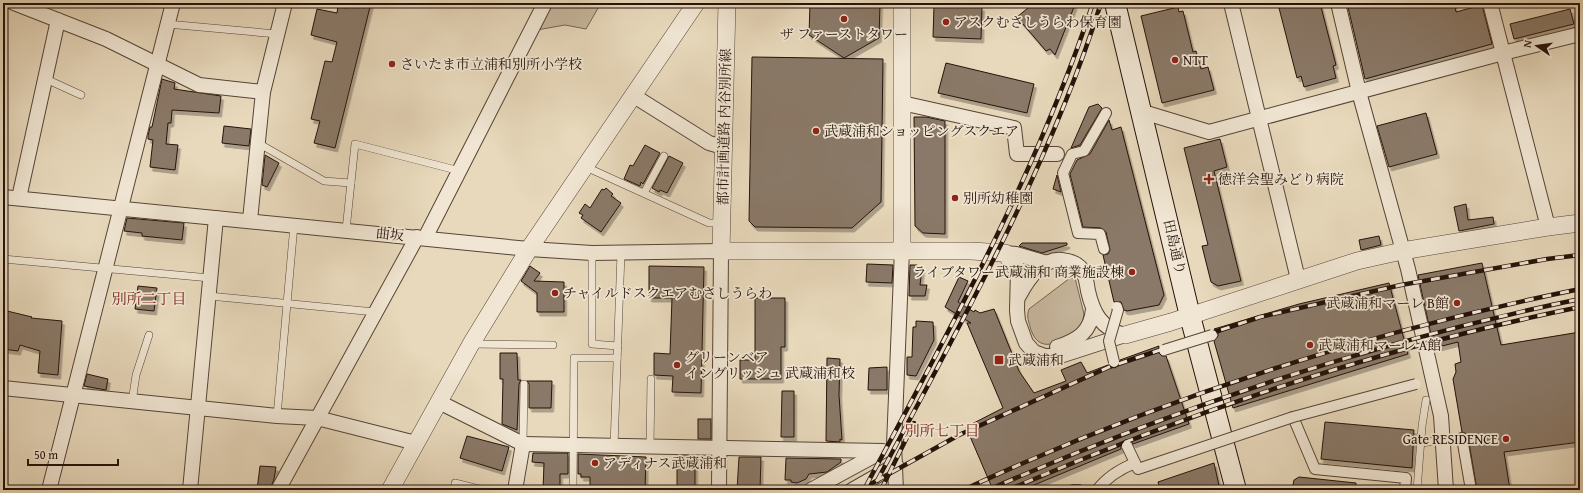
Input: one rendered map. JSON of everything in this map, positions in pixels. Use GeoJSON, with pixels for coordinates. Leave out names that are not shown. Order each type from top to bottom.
{"type":"FeatureCollection","features":[{"type":"Feature","properties":{"kind":"main road","name":"田島通り"},"geometry":{"type":"LineString","coordinates":[[1116,3],[1190,316],[1236,490]]}},
{"type":"Feature","properties":{"kind":"street"},"geometry":{"type":"LineString","coordinates":[[14,3],[106,39],[199,85],[263,92]]}},
{"type":"Feature","properties":{"kind":"street"},"geometry":{"type":"LineString","coordinates":[[49,490],[173,3]]}},
{"type":"Feature","properties":{"kind":"street"},"geometry":{"type":"LineString","coordinates":[[250,220],[263,92],[285,3]]}},
{"type":"Feature","properties":{"kind":"street"},"geometry":{"type":"LineString","coordinates":[[278,490],[374,312],[460,171],[545,3]]}},
{"type":"Feature","properties":{"kind":"street"},"geometry":{"type":"LineString","coordinates":[[390,490],[471,344],[529,249],[696,3]]}},
{"type":"Feature","properties":{"kind":"street","name":"都市計画道路 内谷別所線"},"geometry":{"type":"LineString","coordinates":[[721,251],[727,3]]}},
{"type":"Feature","properties":{"kind":"street"},"geometry":{"type":"LineString","coordinates":[[896,490],[896,465],[889,448],[902,250],[902,3]]}},
{"type":"Feature","properties":{"kind":"street"},"geometry":{"type":"LineString","coordinates":[[1230,3],[1260,118],[1298,279]]}},
{"type":"Feature","properties":{"kind":"street"},"geometry":{"type":"LineString","coordinates":[[1338,3],[1359,92],[1408,269],[1441,416],[1446,490]]}},
{"type":"Feature","properties":{"kind":"street"},"geometry":{"type":"LineString","coordinates":[[1490,3],[1548,226]]}},
{"type":"Feature","properties":{"kind":"street"},"geometry":{"type":"LineString","coordinates":[[19,198],[58,20]]}},
{"type":"Feature","properties":{"kind":"street"},"geometry":{"type":"LineString","coordinates":[[1142,112],[1209,132],[1503,53],[1580,34]]}},
{"type":"Feature","properties":{"kind":"street"},"geometry":{"type":"LineString","coordinates":[[634,96],[710,143],[723,147]]}},
{"type":"Feature","properties":{"kind":"street"},"geometry":{"type":"LineString","coordinates":[[902,102],[1014,128],[1017,154],[1062,162],[1072,154],[1084,151],[1106,113]]}},
{"type":"Feature","properties":{"kind":"street"},"geometry":{"type":"LineString","coordinates":[[1062,162],[1063,174],[1078,233],[1100,234],[1104,249]]}},
{"type":"Feature","properties":{"kind":"street","name":"曲坂"},"geometry":{"type":"LineString","coordinates":[[3,197],[121,207],[216,218],[250,220],[529,249],[592,253],[721,251]]}},
{"type":"Feature","properties":{"kind":"street"},"geometry":{"type":"LineString","coordinates":[[190,490],[216,218]]}},
{"type":"Feature","properties":{"kind":"street"},"geometry":{"type":"LineString","coordinates":[[1005,253],[1018,271],[1018,322],[1026,343],[1036,353],[1046,356],[1060,356],[1190,316],[1298,279],[1357,261],[1402,251],[1548,226],[1580,223]]}},
{"type":"Feature","properties":{"kind":"street"},"geometry":{"type":"LineString","coordinates":[[718,490],[721,251],[902,250],[1005,253],[1016,254],[1047,263],[1064,260],[1079,266],[1086,278],[1093,309],[1100,321],[1115,332],[1125,335]]}},
{"type":"Feature","properties":{"kind":"street"},"geometry":{"type":"LineString","coordinates":[[1017,300],[1032,276],[1047,263]]}},
{"type":"Feature","properties":{"kind":"street"},"geometry":{"type":"LineString","coordinates":[[1036,353],[1069,344],[1082,335],[1090,325],[1093,309]]}},
{"type":"Feature","properties":{"kind":"street"},"geometry":{"type":"LineString","coordinates":[[1114,362],[1109,341],[1115,311]]}},
{"type":"Feature","properties":{"kind":"street"},"geometry":{"type":"LineString","coordinates":[[1167,352],[1212,335]]}},
{"type":"Feature","properties":{"kind":"street"},"geometry":{"type":"LineString","coordinates":[[1128,446],[1138,469],[1292,417],[1416,384]]}},
{"type":"Feature","properties":{"kind":"street"},"geometry":{"type":"LineString","coordinates":[[3,388],[277,416],[317,418],[416,443]]}},
{"type":"Feature","properties":{"kind":"street"},"geometry":{"type":"LineString","coordinates":[[439,402],[523,444],[650,447],[889,448]]}},
{"type":"Feature","properties":{"kind":"street"},"geometry":{"type":"LineString","coordinates":[[1292,417],[1315,469],[1406,478],[1405,490]]}},
{"type":"Feature","properties":{"kind":"street"},"geometry":{"type":"LineString","coordinates":[[1096,490],[1108,478],[1124,470],[1222,437]]}},
{"type":"Feature","properties":{"kind":"street"},"geometry":{"type":"LineString","coordinates":[[1462,438],[1471,490]]}},
{"type":"Feature","properties":{"kind":"street"},"geometry":{"type":"LineString","coordinates":[[515,490],[523,444]]}},
{"type":"Feature","properties":{"kind":"street"},"geometry":{"type":"LineString","coordinates":[[811,490],[889,448]]}},
{"type":"Feature","properties":{"kind":"street"},"geometry":{"type":"LineString","coordinates":[[1096,490],[1123,468],[1135,463]]}},
{"type":"Feature","properties":{"kind":"street"},"geometry":{"type":"LineString","coordinates":[[852,490],[896,465]]}},
{"type":"Feature","properties":{"kind":"street"},"geometry":{"type":"LineString","coordinates":[[1073,490],[1080,490]]}},
{"type":"Feature","properties":{"kind":"lane"},"geometry":{"type":"LineString","coordinates":[[167,24],[277,34]]}},
{"type":"Feature","properties":{"kind":"lane"},"geometry":{"type":"LineString","coordinates":[[46,79],[81,95]]}},
{"type":"Feature","properties":{"kind":"lane"},"geometry":{"type":"LineString","coordinates":[[258,143],[324,181],[351,184]]}},
{"type":"Feature","properties":{"kind":"lane"},"geometry":{"type":"LineString","coordinates":[[346,230],[355,144],[460,171]]}},
{"type":"Feature","properties":{"kind":"lane"},"geometry":{"type":"LineString","coordinates":[[644,193],[664,156]]}},
{"type":"Feature","properties":{"kind":"lane"},"geometry":{"type":"LineString","coordinates":[[586,167],[709,223],[722,224]]}},
{"type":"Feature","properties":{"kind":"lane"},"geometry":{"type":"LineString","coordinates":[[277,416],[294,225]]}},
{"type":"Feature","properties":{"kind":"lane"},"geometry":{"type":"LineString","coordinates":[[592,253],[592,344],[618,346]]}},
{"type":"Feature","properties":{"kind":"lane"},"geometry":{"type":"LineString","coordinates":[[614,446],[621,253]]}},
{"type":"Feature","properties":{"kind":"lane"},"geometry":{"type":"LineString","coordinates":[[3,259],[210,278]]}},
{"type":"Feature","properties":{"kind":"lane"},"geometry":{"type":"LineString","coordinates":[[208,296],[287,305],[374,312]]}},
{"type":"Feature","properties":{"kind":"lane"},"geometry":{"type":"LineString","coordinates":[[132,402],[136,375],[149,334]]}},
{"type":"Feature","properties":{"kind":"lane"},"geometry":{"type":"LineString","coordinates":[[471,344],[553,345]]}},
{"type":"Feature","properties":{"kind":"lane"},"geometry":{"type":"LineString","coordinates":[[573,490],[574,358],[617,358]]}},
{"type":"Feature","properties":{"kind":"lane"},"geometry":{"type":"LineString","coordinates":[[650,447],[651,379]]}},
{"type":"Feature","properties":{"kind":"lane"},"geometry":{"type":"LineString","coordinates":[[523,444],[524,384]]}},
{"type":"Feature","properties":{"kind":"lane"},"geometry":{"type":"LineString","coordinates":[[1417,490],[1426,400]]}},
{"type":"Feature","properties":{"kind":"lane"},"geometry":{"type":"LineString","coordinates":[[1421,443],[1442,440]]}},
{"type":"Feature","properties":{"kind":"lane"},"geometry":{"type":"LineString","coordinates":[[455,483],[484,490]]}},
{"type":"Feature","properties":{"kind":"shaded area"},"geometry":{"type":"Polygon","coordinates":[[[548,3],[601,3],[586,29],[565,25],[537,30],[548,3]]]}},
{"type":"Feature","properties":{"kind":"shaded area"},"geometry":{"type":"Polygon","coordinates":[[[1070,278],[1075,278],[1084,314],[1081,329],[1061,341],[1047,344],[1041,343],[1035,338],[1031,330],[1028,317],[1029,309],[1070,278]]]}},
{"type":"Feature","properties":{"kind":"building"},"geometry":{"type":"Polygon","coordinates":[[[347,3],[371,3],[335,148],[314,143],[320,121],[311,119],[325,61],[332,62],[337,42],[311,35],[317,9],[337,13],[338,6],[346,8],[347,3]]]}},
{"type":"Feature","properties":{"kind":"building","name":"ザ ファーストタワー"},"geometry":{"type":"Polygon","coordinates":[[[810,3],[880,3],[879,38],[844,58],[809,35],[810,3]]]}},
{"type":"Feature","properties":{"kind":"building"},"geometry":{"type":"Polygon","coordinates":[[[1034,3],[1074,3],[1074,7],[1055,55],[1050,49],[1046,51],[1017,17],[1034,3]]]}},
{"type":"Feature","properties":{"kind":"building"},"geometry":{"type":"Polygon","coordinates":[[[1282,3],[1320,3],[1336,65],[1333,66],[1336,78],[1304,87],[1301,76],[1297,78],[1279,8],[1283,7],[1282,3]]]}},
{"type":"Feature","properties":{"kind":"building"},"geometry":{"type":"Polygon","coordinates":[[[1347,3],[1454,3],[1456,12],[1482,5],[1492,44],[1365,79],[1347,3]]]}},
{"type":"Feature","properties":{"kind":"building"},"geometry":{"type":"Polygon","coordinates":[[[934,6],[982,7],[981,39],[933,37],[934,6]]]}},
{"type":"Feature","properties":{"kind":"building","name":"NTT"},"geometry":{"type":"Polygon","coordinates":[[[1178,7],[1179,12],[1183,11],[1193,52],[1196,51],[1201,69],[1208,67],[1214,90],[1162,103],[1141,16],[1178,7]]]}},
{"type":"Feature","properties":{"kind":"building"},"geometry":{"type":"Polygon","coordinates":[[[1570,9],[1574,24],[1514,39],[1510,24],[1570,9]]]}},
{"type":"Feature","properties":{"kind":"building","name":"武蔵浦和ショッピングスクエア"},"geometry":{"type":"Polygon","coordinates":[[[752,57],[883,59],[881,202],[852,228],[755,227],[749,221],[752,57]]]}},
{"type":"Feature","properties":{"kind":"building"},"geometry":{"type":"Polygon","coordinates":[[[946,63],[1034,84],[1027,113],[938,93],[946,63]]]}},
{"type":"Feature","properties":{"kind":"building"},"geometry":{"type":"Polygon","coordinates":[[[162,79],[175,83],[174,89],[221,96],[219,113],[172,110],[171,123],[168,123],[166,144],[178,145],[175,170],[150,167],[153,140],[148,139],[148,136],[150,127],[152,127],[162,79]]]}},
{"type":"Feature","properties":{"kind":"building"},"geometry":{"type":"Polygon","coordinates":[[[1098,104],[1102,108],[1080,145],[1071,148],[1089,107],[1098,104]]]}},
{"type":"Feature","properties":{"kind":"building"},"geometry":{"type":"Polygon","coordinates":[[[1426,113],[1437,154],[1389,167],[1377,126],[1426,113]]]}},
{"type":"Feature","properties":{"kind":"building"},"geometry":{"type":"Polygon","coordinates":[[[914,117],[926,117],[945,121],[945,234],[923,233],[915,226],[914,117]]]}},
{"type":"Feature","properties":{"kind":"building"},"geometry":{"type":"Polygon","coordinates":[[[1109,120],[1112,130],[1121,127],[1164,295],[1159,305],[1127,311],[1124,310],[1121,302],[1114,302],[1103,255],[1108,254],[1110,250],[1106,232],[1101,228],[1083,227],[1070,174],[1077,160],[1090,154],[1109,120]]]}},
{"type":"Feature","properties":{"kind":"building"},"geometry":{"type":"Polygon","coordinates":[[[224,126],[251,129],[249,146],[222,143],[224,126]]]}},
{"type":"Feature","properties":{"kind":"building"},"geometry":{"type":"Polygon","coordinates":[[[1220,139],[1227,167],[1214,171],[1241,281],[1218,286],[1211,282],[1202,246],[1208,245],[1184,148],[1220,139]]]}},
{"type":"Feature","properties":{"kind":"building"},"geometry":{"type":"Polygon","coordinates":[[[645,145],[660,153],[643,184],[641,182],[640,186],[624,179],[630,165],[633,166],[645,145]]]}},
{"type":"Feature","properties":{"kind":"building"},"geometry":{"type":"Polygon","coordinates":[[[265,155],[279,163],[267,187],[262,185],[265,155]]]}},
{"type":"Feature","properties":{"kind":"building"},"geometry":{"type":"Polygon","coordinates":[[[669,156],[683,163],[667,193],[660,190],[659,192],[652,188],[669,156]]]}},
{"type":"Feature","properties":{"kind":"building"},"geometry":{"type":"Polygon","coordinates":[[[1057,175],[1061,192],[1053,189],[1057,175]]]}},
{"type":"Feature","properties":{"kind":"building"},"geometry":{"type":"Polygon","coordinates":[[[606,188],[613,194],[611,196],[621,203],[601,232],[581,218],[583,215],[579,213],[585,204],[590,208],[602,189],[604,190],[606,188]]]}},
{"type":"Feature","properties":{"kind":"building"},"geometry":{"type":"Polygon","coordinates":[[[1466,204],[1468,220],[1493,217],[1494,224],[1459,231],[1454,207],[1466,204]]]}},
{"type":"Feature","properties":{"kind":"building"},"geometry":{"type":"Polygon","coordinates":[[[127,218],[184,223],[182,240],[142,236],[142,233],[124,231],[127,218]]]}},
{"type":"Feature","properties":{"kind":"building"},"geometry":{"type":"Polygon","coordinates":[[[1379,236],[1381,245],[1361,250],[1359,240],[1379,236]]]}},
{"type":"Feature","properties":{"kind":"building"},"geometry":{"type":"Polygon","coordinates":[[[1022,243],[1067,243],[1067,245],[1042,253],[1019,246],[1022,243]]]}},
{"type":"Feature","properties":{"kind":"building"},"geometry":{"type":"Polygon","coordinates":[[[1482,263],[1501,345],[1580,332],[1580,442],[1504,452],[1510,490],[1477,490],[1468,437],[1467,434],[1462,432],[1453,379],[1456,372],[1455,364],[1461,362],[1458,342],[1434,348],[1418,275],[1482,263]]]}},
{"type":"Feature","properties":{"kind":"building"},"geometry":{"type":"Polygon","coordinates":[[[867,264],[893,265],[892,283],[866,282],[867,264]]]}},
{"type":"Feature","properties":{"kind":"building"},"geometry":{"type":"Polygon","coordinates":[[[910,265],[917,265],[918,269],[922,269],[920,285],[927,285],[925,296],[909,296],[910,265]]]}},
{"type":"Feature","properties":{"kind":"building"},"geometry":{"type":"Polygon","coordinates":[[[530,266],[540,273],[534,281],[564,282],[564,312],[537,312],[537,293],[521,281],[530,266]]]}},
{"type":"Feature","properties":{"kind":"building"},"geometry":{"type":"Polygon","coordinates":[[[649,266],[704,267],[701,393],[672,392],[673,376],[654,375],[654,353],[670,354],[672,298],[649,298],[649,266]]]}},
{"type":"Feature","properties":{"kind":"building","name":"武蔵浦和"},"geometry":{"type":"Polygon","coordinates":[[[959,277],[968,281],[958,302],[974,312],[975,310],[980,313],[994,309],[1019,371],[1034,393],[1066,381],[1061,370],[1081,362],[1087,373],[1108,365],[1115,368],[1120,364],[1120,360],[1159,346],[1158,352],[1162,356],[1166,356],[1189,424],[1133,444],[1130,440],[1125,440],[1121,443],[1121,449],[1022,490],[993,490],[966,427],[1003,408],[967,323],[971,323],[945,307],[959,277]]]}},
{"type":"Feature","properties":{"kind":"building","name":"武蔵浦和マーレ A館"},"geometry":{"type":"Polygon","coordinates":[[[1389,283],[1408,354],[1233,408],[1214,341],[1218,336],[1218,333],[1214,329],[1299,304],[1389,283]]]}},
{"type":"Feature","properties":{"kind":"building"},"geometry":{"type":"Polygon","coordinates":[[[138,286],[157,288],[154,311],[135,309],[138,286]]]}},
{"type":"Feature","properties":{"kind":"building"},"geometry":{"type":"Polygon","coordinates":[[[755,298],[785,298],[785,347],[781,347],[781,379],[740,379],[740,360],[755,360],[755,298]]]}},
{"type":"Feature","properties":{"kind":"building"},"geometry":{"type":"Polygon","coordinates":[[[3,310],[32,317],[31,318],[62,321],[58,375],[38,373],[40,351],[20,345],[18,351],[3,349],[3,310]]]}},
{"type":"Feature","properties":{"kind":"building"},"geometry":{"type":"Polygon","coordinates":[[[916,321],[933,322],[934,340],[916,376],[907,375],[907,357],[912,357],[913,327],[916,327],[916,321]]]}},
{"type":"Feature","properties":{"kind":"building"},"geometry":{"type":"Polygon","coordinates":[[[500,353],[517,353],[518,380],[521,380],[519,384],[517,430],[502,424],[503,379],[500,379],[500,353]]]}},
{"type":"Feature","properties":{"kind":"building"},"geometry":{"type":"Polygon","coordinates":[[[827,358],[840,359],[839,395],[842,440],[840,439],[840,442],[826,441],[827,358]]]}},
{"type":"Feature","properties":{"kind":"building"},"geometry":{"type":"Polygon","coordinates":[[[887,367],[887,390],[868,390],[869,368],[887,367]]]}},
{"type":"Feature","properties":{"kind":"building"},"geometry":{"type":"Polygon","coordinates":[[[87,374],[108,379],[106,390],[84,386],[87,374]]]}},
{"type":"Feature","properties":{"kind":"building"},"geometry":{"type":"Polygon","coordinates":[[[527,381],[552,381],[551,408],[529,408],[529,384],[527,381]]]}},
{"type":"Feature","properties":{"kind":"building"},"geometry":{"type":"Polygon","coordinates":[[[782,391],[794,391],[794,437],[781,437],[782,391]]]}},
{"type":"Feature","properties":{"kind":"building"},"geometry":{"type":"Polygon","coordinates":[[[698,419],[711,419],[711,439],[698,439],[698,419]]]}},
{"type":"Feature","properties":{"kind":"building"},"geometry":{"type":"Polygon","coordinates":[[[1325,422],[1414,430],[1412,468],[1321,459],[1325,422]]]}},
{"type":"Feature","properties":{"kind":"building"},"geometry":{"type":"Polygon","coordinates":[[[467,436],[509,447],[502,471],[460,458],[467,436]]]}},
{"type":"Feature","properties":{"kind":"building"},"geometry":{"type":"Polygon","coordinates":[[[533,453],[568,453],[568,474],[560,474],[560,490],[543,490],[544,463],[532,462],[533,453]]]}},
{"type":"Feature","properties":{"kind":"building"},"geometry":{"type":"Polygon","coordinates":[[[578,454],[646,457],[645,490],[590,490],[590,477],[581,477],[581,474],[578,474],[578,454]]]}},
{"type":"Feature","properties":{"kind":"building"},"geometry":{"type":"Polygon","coordinates":[[[677,456],[695,456],[695,490],[677,490],[677,456]]]}},
{"type":"Feature","properties":{"kind":"building"},"geometry":{"type":"Polygon","coordinates":[[[739,457],[761,457],[760,490],[737,490],[739,457]]]}},
{"type":"Feature","properties":{"kind":"building"},"geometry":{"type":"Polygon","coordinates":[[[786,458],[841,459],[841,462],[827,472],[809,474],[806,479],[797,483],[791,482],[791,480],[785,480],[786,458]]]}},
{"type":"Feature","properties":{"kind":"building"},"geometry":{"type":"Polygon","coordinates":[[[1214,463],[1220,490],[1160,490],[1158,482],[1214,463]]]}},
{"type":"Feature","properties":{"kind":"building"},"geometry":{"type":"Polygon","coordinates":[[[260,466],[276,467],[270,490],[257,490],[260,466]]]}},
{"type":"Feature","properties":{"kind":"building"},"geometry":{"type":"Polygon","coordinates":[[[1299,477],[1356,483],[1356,490],[1292,490],[1294,480],[1299,477]]]}},
{"type":"Feature","properties":{"kind":"railway"},"geometry":{"type":"LineString","coordinates":[[866,486],[960,309],[1019,189],[1071,66],[1093,3]]}},
{"type":"Feature","properties":{"kind":"railway"},"geometry":{"type":"LineString","coordinates":[[877,481],[1000,247],[1055,127],[1080,65],[1101,3]]}},
{"type":"Feature","properties":{"kind":"railway"},"geometry":{"type":"LineString","coordinates":[[860,490],[959,435],[1109,367],[1260,317],[1401,285],[1547,259],[1580,255]]}},
{"type":"Feature","properties":{"kind":"railway"},"geometry":{"type":"LineString","coordinates":[[963,490],[1112,426],[1188,398],[1266,372],[1343,348],[1422,326],[1501,306],[1580,289]]}},
{"type":"Feature","properties":{"kind":"railway"},"geometry":{"type":"LineString","coordinates":[[988,490],[1132,431],[1279,379],[1428,335],[1580,299]]}},
{"type":"Feature","properties":{"kind":"railway"},"geometry":{"type":"LineString","coordinates":[[1008,490],[1147,434],[1289,384],[1433,341],[1580,307]]}},
{"type":"Feature","properties":{"kind":"railway"},"geometry":{"type":"LineString","coordinates":[[881,490],[914,423]]}},
{"type":"Feature","properties":{"kind":"place","name":"ザ ファーストタワー"},"geometry":{"type":"Point","coordinates":[844,19]}},
{"type":"Feature","properties":{"kind":"place","name":"アスクむさしうらわ保育園"},"geometry":{"type":"Point","coordinates":[946,22]}},
{"type":"Feature","properties":{"kind":"place","name":"NTT"},"geometry":{"type":"Point","coordinates":[1175,60]}},
{"type":"Feature","properties":{"kind":"place","name":"さいたま市立浦和別所小学校"},"geometry":{"type":"Point","coordinates":[392,64]}},
{"type":"Feature","properties":{"kind":"place","name":"武蔵浦和ショッピングスクエア"},"geometry":{"type":"Point","coordinates":[816,131]}},
{"type":"Feature","properties":{"kind":"place","name":"徳洋会聖みどり病院"},"geometry":{"type":"Point","coordinates":[1209,179]}},
{"type":"Feature","properties":{"kind":"place","name":"別所幼稚園"},"geometry":{"type":"Point","coordinates":[955,198]}},
{"type":"Feature","properties":{"kind":"place","name":"ライブタワー武蔵浦和 商業施設棟"},"geometry":{"type":"Point","coordinates":[1132,272]}},
{"type":"Feature","properties":{"kind":"place","name":"チャイルドスクエアむさしうらわ"},"geometry":{"type":"Point","coordinates":[555,293]}},
{"type":"Feature","properties":{"kind":"place","name":"武蔵浦和マーレ B館"},"geometry":{"type":"Point","coordinates":[1457,303]}},
{"type":"Feature","properties":{"kind":"place","name":"武蔵浦和マーレ A館"},"geometry":{"type":"Point","coordinates":[1310,345]}},
{"type":"Feature","properties":{"kind":"place","name":"武蔵浦和"},"geometry":{"type":"Point","coordinates":[999,360]}},
{"type":"Feature","properties":{"kind":"place","name":"グリーンベア イングリッシュ 武蔵浦和校"},"geometry":{"type":"Point","coordinates":[677,365]}},
{"type":"Feature","properties":{"kind":"place","name":"Gate RESIDENCE"},"geometry":{"type":"Point","coordinates":[1506,439]}},
{"type":"Feature","properties":{"kind":"place","name":"アディナス武蔵浦和"},"geometry":{"type":"Point","coordinates":[595,463]}},
{"type":"Feature","properties":{"kind":"district","name":"別所二丁目"},"geometry":{"type":"Point","coordinates":[149,298]}},
{"type":"Feature","properties":{"kind":"district","name":"別所七丁目"},"geometry":{"type":"Point","coordinates":[942,430]}}]}
